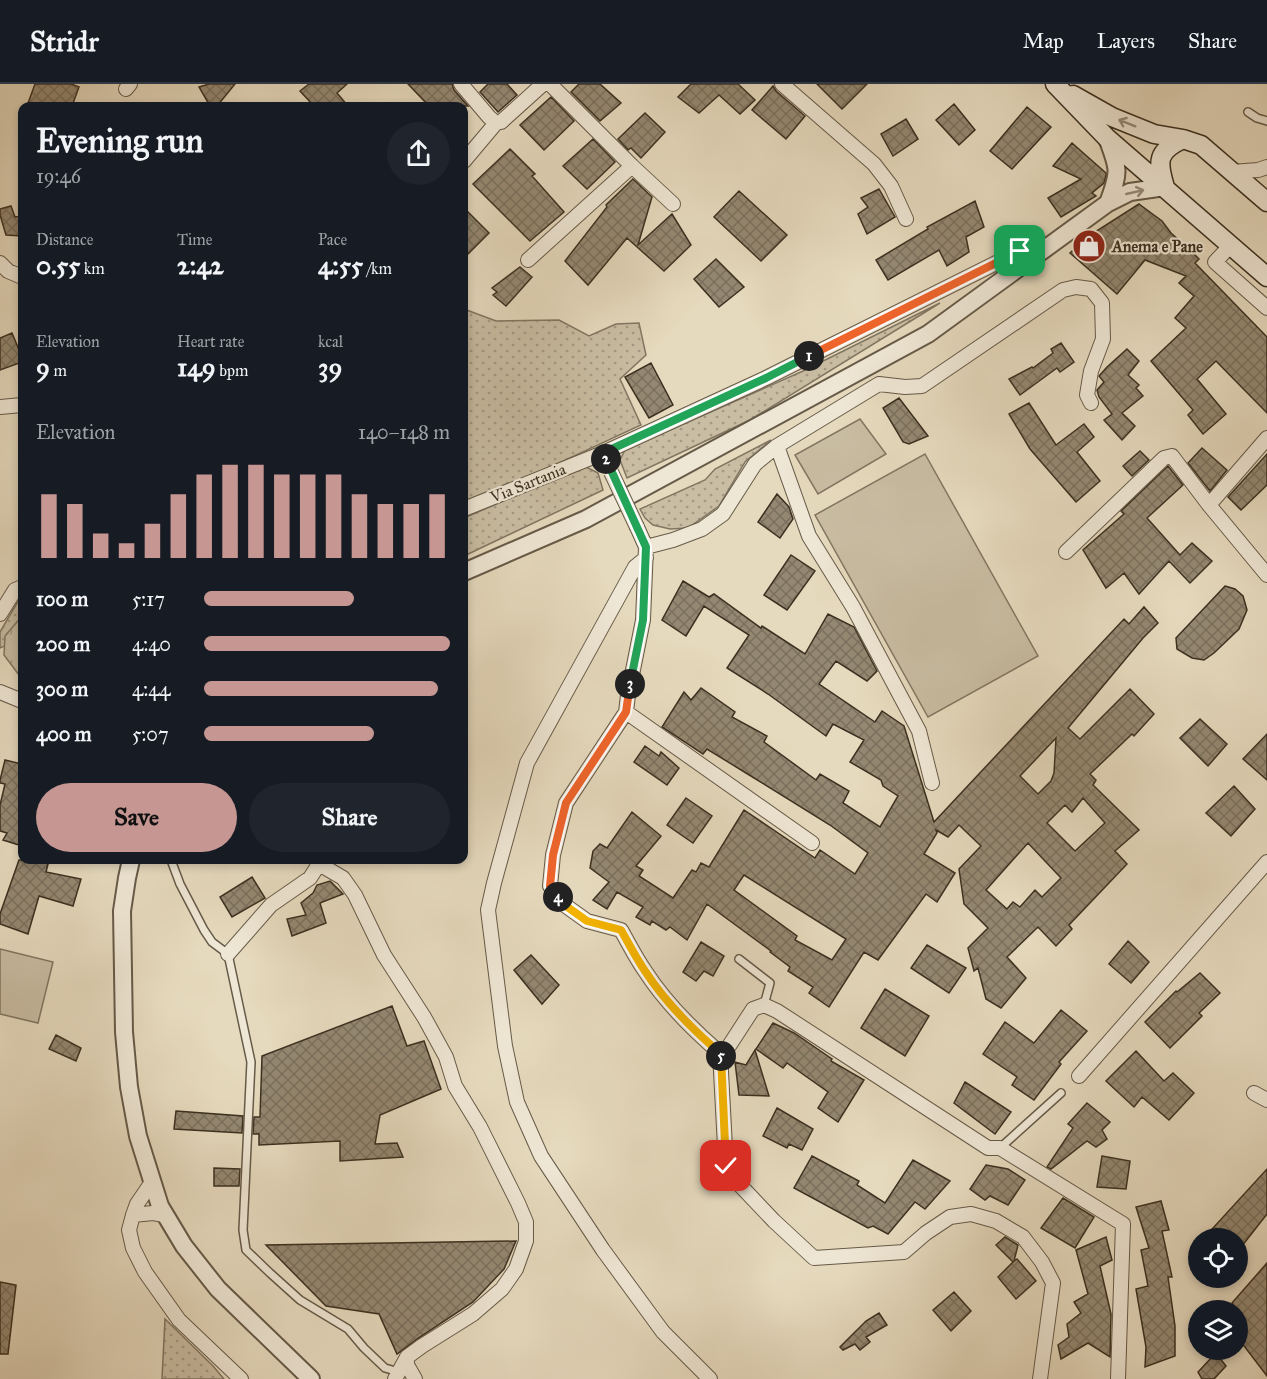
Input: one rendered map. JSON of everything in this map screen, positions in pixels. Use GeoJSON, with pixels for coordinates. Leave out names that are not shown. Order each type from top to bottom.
{"type":"FeatureCollection","features":[{"type":"Feature","properties":{"kind":"main road"},"geometry":{"type":"LineString","coordinates":[[1056,85],[1107,138],[1267,277]]}},
{"type":"Feature","properties":{"kind":"main road"},"geometry":{"type":"LineString","coordinates":[[1056,85],[1112,117],[1154,134],[1201,145],[1267,202]]}},
{"type":"Feature","properties":{"kind":"main road"},"geometry":{"type":"LineString","coordinates":[[1165,187],[1160,170],[1162,154],[1170,145],[1183,139]]}},
{"type":"Feature","properties":{"kind":"street"},"geometry":{"type":"LineString","coordinates":[[461,84],[496,123]]}},
{"type":"Feature","properties":{"kind":"street"},"geometry":{"type":"LineString","coordinates":[[468,156],[496,123],[501,122],[543,84]]}},
{"type":"Feature","properties":{"kind":"street"},"geometry":{"type":"LineString","coordinates":[[550,84],[672,204]]}},
{"type":"Feature","properties":{"kind":"street"},"geometry":{"type":"LineString","coordinates":[[782,84],[874,164],[891,186],[906,219]]}},
{"type":"Feature","properties":{"kind":"street"},"geometry":{"type":"LineString","coordinates":[[1107,138],[1117,163],[1117,179],[1108,203]]}},
{"type":"Feature","properties":{"kind":"street"},"geometry":{"type":"LineString","coordinates":[[528,260],[632,166]]}},
{"type":"Feature","properties":{"kind":"street"},"geometry":{"type":"LineString","coordinates":[[1232,172],[1267,167]]}},
{"type":"Feature","properties":{"kind":"street","name":"Via Sartania"},"geometry":{"type":"LineString","coordinates":[[468,507],[603,453],[766,378],[1020,251],[1052,244],[1108,203],[1131,192],[1165,187]]}},
{"type":"Feature","properties":{"kind":"street"},"geometry":{"type":"LineString","coordinates":[[468,570],[585,519],[928,334],[1052,244]]}},
{"type":"Feature","properties":{"kind":"street"},"geometry":{"type":"LineString","coordinates":[[1231,245],[1215,262],[1267,308]]}},
{"type":"Feature","properties":{"kind":"street"},"geometry":{"type":"LineString","coordinates":[[0,263],[8,271],[18,275]]}},
{"type":"Feature","properties":{"kind":"street"},"geometry":{"type":"LineString","coordinates":[[710,1379],[663,1332],[603,1250],[541,1156],[517,1102],[505,1046],[489,910],[494,883],[527,763],[635,567],[646,552],[702,529],[723,514],[755,464],[777,446],[879,384],[922,386],[1063,290],[1076,287],[1091,289],[1102,303],[1103,339],[1091,371],[1087,395],[1091,403]]}},
{"type":"Feature","properties":{"kind":"street"},"geometry":{"type":"LineString","coordinates":[[0,407],[18,405]]}},
{"type":"Feature","properties":{"kind":"street"},"geometry":{"type":"LineString","coordinates":[[1209,505],[1267,438]]}},
{"type":"Feature","properties":{"kind":"street"},"geometry":{"type":"LineString","coordinates":[[777,446],[809,536],[853,607],[919,731],[932,783]]}},
{"type":"Feature","properties":{"kind":"street"},"geometry":{"type":"LineString","coordinates":[[603,453],[646,552],[643,620],[626,712],[566,803],[553,855],[550,886],[566,906],[587,921],[621,930],[645,972],[670,1004],[720,1053],[726,1166],[736,1181],[774,1221],[814,1258],[904,1252],[950,1217],[971,1214],[996,1221],[1023,1237],[1042,1262],[1053,1283],[1040,1379]]}},
{"type":"Feature","properties":{"kind":"street"},"geometry":{"type":"LineString","coordinates":[[1066,552],[1164,458],[1172,456],[1267,575]]}},
{"type":"Feature","properties":{"kind":"street"},"geometry":{"type":"LineString","coordinates":[[0,614],[18,589]]}},
{"type":"Feature","properties":{"kind":"street"},"geometry":{"type":"LineString","coordinates":[[0,692],[18,699]]}},
{"type":"Feature","properties":{"kind":"street"},"geometry":{"type":"LineString","coordinates":[[626,712],[812,843]]}},
{"type":"Feature","properties":{"kind":"street"},"geometry":{"type":"LineString","coordinates":[[1079,1076],[1267,862]]}},
{"type":"Feature","properties":{"kind":"street"},"geometry":{"type":"LineString","coordinates":[[130,864],[122,911],[124,1032],[129,1087],[136,1126],[160,1206],[184,1246],[218,1289],[311,1379]]}},
{"type":"Feature","properties":{"kind":"street"},"geometry":{"type":"LineString","coordinates":[[228,954],[271,905],[310,878],[317,864]]}},
{"type":"Feature","properties":{"kind":"street"},"geometry":{"type":"LineString","coordinates":[[321,864],[343,878],[355,895],[384,955],[424,1017],[446,1057],[455,1086],[480,1128],[526,1222],[526,1242],[516,1269],[502,1289],[473,1314],[407,1357],[397,1376]]}},
{"type":"Feature","properties":{"kind":"street"},"geometry":{"type":"LineString","coordinates":[[720,1053],[729,1046],[753,1009],[765,1005],[988,1148],[1000,1148],[1123,1224],[1118,1379]]}},
{"type":"Feature","properties":{"kind":"street"},"geometry":{"type":"LineString","coordinates":[[1254,1093],[1267,1100]]}},
{"type":"Feature","properties":{"kind":"street"},"geometry":{"type":"LineString","coordinates":[[152,1182],[138,1204],[129,1230],[132,1248],[145,1272],[179,1320],[242,1379]]}},
{"type":"Feature","properties":{"kind":"street"},"geometry":{"type":"LineString","coordinates":[[134,1215],[153,1213],[165,1215]]}},
{"type":"Feature","properties":{"kind":"street"},"geometry":{"type":"LineString","coordinates":[[407,1357],[406,1365],[415,1379]]}},
{"type":"Feature","properties":{"kind":"lane"},"geometry":{"type":"LineString","coordinates":[[1248,112],[1267,121]]}},
{"type":"Feature","properties":{"kind":"lane"},"geometry":{"type":"LineString","coordinates":[[172,864],[180,884],[204,930],[212,942],[228,954],[250,1062],[243,1230],[246,1250],[300,1299],[348,1329],[364,1348],[397,1376]]}},
{"type":"Feature","properties":{"kind":"lane"},"geometry":{"type":"LineString","coordinates":[[739,959],[770,983],[765,1005]]}},
{"type":"Feature","properties":{"kind":"lane"},"geometry":{"type":"LineString","coordinates":[[1000,1148],[1061,1094]]}},
{"type":"Feature","properties":{"kind":"green space"},"geometry":{"type":"Polygon","coordinates":[[[940,303],[750,420],[627,478],[620,460],[625,450],[803,371],[940,303]]]}},
{"type":"Feature","properties":{"kind":"green space"},"geometry":{"type":"Polygon","coordinates":[[[468,310],[496,321],[559,320],[589,336],[616,324],[639,323],[646,355],[620,379],[641,425],[468,505],[468,310]]]}},
{"type":"Feature","properties":{"kind":"green space"},"geometry":{"type":"Polygon","coordinates":[[[860,419],[886,454],[818,494],[795,455],[860,419]]]}},
{"type":"Feature","properties":{"kind":"green space"},"geometry":{"type":"Polygon","coordinates":[[[771,440],[745,462],[719,506],[688,528],[670,529],[653,525],[645,518],[640,509],[705,480],[715,469],[771,440]]]}},
{"type":"Feature","properties":{"kind":"green space"},"geometry":{"type":"Polygon","coordinates":[[[925,454],[1038,656],[928,717],[815,515],[925,454]]]}},
{"type":"Feature","properties":{"kind":"green space"},"geometry":{"type":"Polygon","coordinates":[[[584,466],[598,473],[603,490],[468,554],[468,516],[584,466]]]}},
{"type":"Feature","properties":{"kind":"green space"},"geometry":{"type":"Polygon","coordinates":[[[17,603],[18,640],[0,648],[0,632],[17,603]]]}},
{"type":"Feature","properties":{"kind":"green space"},"geometry":{"type":"Polygon","coordinates":[[[18,621],[18,674],[4,655],[5,636],[18,621]]]}},
{"type":"Feature","properties":{"kind":"green space"},"geometry":{"type":"Polygon","coordinates":[[[0,949],[53,962],[38,1023],[0,1014],[0,949]]]}},
{"type":"Feature","properties":{"kind":"green space"},"geometry":{"type":"Polygon","coordinates":[[[165,1319],[213,1366],[224,1379],[162,1379],[165,1319]]]}},
{"type":"Feature","properties":{"kind":"building"},"geometry":{"type":"Polygon","coordinates":[[[35,84],[71,84],[79,87],[73,102],[28,102],[35,84]]]}},
{"type":"Feature","properties":{"kind":"building"},"geometry":{"type":"Polygon","coordinates":[[[209,84],[235,84],[220,102],[208,102],[199,87],[209,84]]]}},
{"type":"Feature","properties":{"kind":"building"},"geometry":{"type":"Polygon","coordinates":[[[309,84],[347,84],[337,93],[345,102],[310,102],[300,91],[309,84]]]}},
{"type":"Feature","properties":{"kind":"building"},"geometry":{"type":"Polygon","coordinates":[[[408,84],[452,84],[464,102],[425,102],[408,84]]]}},
{"type":"Feature","properties":{"kind":"building"},"geometry":{"type":"Polygon","coordinates":[[[488,84],[507,84],[517,95],[498,112],[480,92],[488,84]]]}},
{"type":"Feature","properties":{"kind":"building"},"geometry":{"type":"Polygon","coordinates":[[[579,84],[600,84],[621,103],[600,121],[571,92],[579,84]]]}},
{"type":"Feature","properties":{"kind":"building"},"geometry":{"type":"Polygon","coordinates":[[[691,84],[738,84],[755,100],[740,114],[719,95],[699,113],[678,97],[691,84]]]}},
{"type":"Feature","properties":{"kind":"building"},"geometry":{"type":"Polygon","coordinates":[[[817,84],[867,84],[842,109],[817,84]]]}},
{"type":"Feature","properties":{"kind":"building"},"geometry":{"type":"Polygon","coordinates":[[[773,86],[805,116],[786,139],[752,110],[773,86]]]}},
{"type":"Feature","properties":{"kind":"building"},"geometry":{"type":"Polygon","coordinates":[[[551,97],[574,121],[544,150],[520,125],[551,97]]]}},
{"type":"Feature","properties":{"kind":"building"},"geometry":{"type":"Polygon","coordinates":[[[954,104],[975,130],[959,145],[936,120],[954,104]]]}},
{"type":"Feature","properties":{"kind":"building"},"geometry":{"type":"Polygon","coordinates":[[[1027,107],[1051,127],[1012,169],[990,151],[1027,107]]]}},
{"type":"Feature","properties":{"kind":"building"},"geometry":{"type":"Polygon","coordinates":[[[645,113],[665,132],[641,158],[631,148],[628,150],[618,139],[645,113]]]}},
{"type":"Feature","properties":{"kind":"building"},"geometry":{"type":"Polygon","coordinates":[[[906,119],[918,139],[893,156],[881,134],[906,119]]]}},
{"type":"Feature","properties":{"kind":"building"},"geometry":{"type":"Polygon","coordinates":[[[593,139],[615,162],[587,189],[563,166],[593,139]]]}},
{"type":"Feature","properties":{"kind":"building"},"geometry":{"type":"Polygon","coordinates":[[[1072,143],[1106,175],[1104,183],[1092,193],[1096,196],[1061,217],[1048,198],[1081,179],[1053,166],[1072,143]]]}},
{"type":"Feature","properties":{"kind":"building"},"geometry":{"type":"Polygon","coordinates":[[[510,149],[535,174],[532,176],[564,212],[530,241],[473,184],[510,149]]]}},
{"type":"Feature","properties":{"kind":"building"},"geometry":{"type":"Polygon","coordinates":[[[633,179],[652,197],[638,245],[672,214],[691,245],[664,271],[627,238],[588,285],[565,261],[607,207],[606,205],[633,179]]]}},
{"type":"Feature","properties":{"kind":"building"},"geometry":{"type":"Polygon","coordinates":[[[879,189],[895,217],[867,234],[858,214],[868,207],[861,198],[879,189]]]}},
{"type":"Feature","properties":{"kind":"building"},"geometry":{"type":"Polygon","coordinates":[[[739,191],[787,235],[761,261],[714,217],[739,191]]]}},
{"type":"Feature","properties":{"kind":"building"},"geometry":{"type":"Polygon","coordinates":[[[975,201],[984,227],[966,237],[969,252],[947,266],[939,250],[888,280],[876,260],[928,229],[927,227],[975,201]]]}},
{"type":"Feature","properties":{"kind":"building"},"geometry":{"type":"Polygon","coordinates":[[[1139,204],[1162,221],[1171,233],[1199,259],[1195,263],[1267,337],[1267,413],[1216,361],[1197,379],[1226,414],[1203,434],[1188,415],[1193,410],[1151,361],[1186,328],[1175,318],[1194,296],[1179,283],[1186,276],[1145,260],[1117,294],[1070,253],[1087,237],[1139,204]]]}},
{"type":"Feature","properties":{"kind":"building"},"geometry":{"type":"Polygon","coordinates":[[[11,206],[15,217],[18,217],[18,236],[6,235],[0,209],[11,206]]]}},
{"type":"Feature","properties":{"kind":"building"},"geometry":{"type":"Polygon","coordinates":[[[468,212],[489,233],[468,254],[468,212]]]}},
{"type":"Feature","properties":{"kind":"building"},"geometry":{"type":"Polygon","coordinates":[[[716,259],[744,287],[719,307],[694,279],[716,259]]]}},
{"type":"Feature","properties":{"kind":"building"},"geometry":{"type":"Polygon","coordinates":[[[520,267],[532,277],[506,306],[493,295],[497,292],[492,288],[520,267]]]}},
{"type":"Feature","properties":{"kind":"building"},"geometry":{"type":"Polygon","coordinates":[[[12,333],[18,347],[18,363],[0,370],[0,338],[12,333]]]}},
{"type":"Feature","properties":{"kind":"building"},"geometry":{"type":"Polygon","coordinates":[[[1061,343],[1074,362],[1060,372],[1057,368],[1020,395],[1009,379],[1033,368],[1053,353],[1051,349],[1061,343]]]}},
{"type":"Feature","properties":{"kind":"building"},"geometry":{"type":"Polygon","coordinates":[[[1127,349],[1139,361],[1128,375],[1139,385],[1136,388],[1143,396],[1122,413],[1135,426],[1122,440],[1104,420],[1112,414],[1099,397],[1097,390],[1104,382],[1099,376],[1127,349]]]}},
{"type":"Feature","properties":{"kind":"building"},"geometry":{"type":"Polygon","coordinates":[[[651,363],[673,405],[649,418],[625,377],[651,363]]]}},
{"type":"Feature","properties":{"kind":"building"},"geometry":{"type":"Polygon","coordinates":[[[899,398],[928,436],[909,444],[903,442],[883,408],[899,398]]]}},
{"type":"Feature","properties":{"kind":"building"},"geometry":{"type":"Polygon","coordinates":[[[1029,403],[1056,445],[1084,424],[1094,437],[1077,452],[1100,481],[1076,502],[1030,449],[1009,414],[1029,403]]]}},
{"type":"Feature","properties":{"kind":"building"},"geometry":{"type":"Polygon","coordinates":[[[1202,448],[1227,470],[1210,491],[1188,463],[1202,448]]]}},
{"type":"Feature","properties":{"kind":"building"},"geometry":{"type":"Polygon","coordinates":[[[1140,451],[1149,460],[1132,476],[1123,466],[1140,451]]]}},
{"type":"Feature","properties":{"kind":"building"},"geometry":{"type":"Polygon","coordinates":[[[1267,454],[1267,485],[1241,510],[1228,497],[1267,454]]]}},
{"type":"Feature","properties":{"kind":"building"},"geometry":{"type":"Polygon","coordinates":[[[1168,466],[1183,485],[1147,518],[1180,555],[1192,543],[1212,561],[1190,583],[1169,561],[1139,594],[1124,573],[1106,588],[1083,550],[1124,514],[1121,511],[1168,466]]]}},
{"type":"Feature","properties":{"kind":"building"},"geometry":{"type":"Polygon","coordinates":[[[777,494],[789,507],[793,519],[780,538],[758,522],[777,494]]]}},
{"type":"Feature","properties":{"kind":"building"},"geometry":{"type":"Polygon","coordinates":[[[791,555],[815,571],[787,610],[764,595],[791,555]]]}},
{"type":"Feature","properties":{"kind":"building"},"geometry":{"type":"Polygon","coordinates":[[[683,581],[709,597],[714,594],[761,628],[762,626],[805,654],[828,614],[854,627],[877,671],[867,681],[836,661],[819,684],[875,722],[882,711],[904,726],[934,822],[1124,619],[1129,624],[1144,607],[1158,623],[1068,728],[1080,739],[1130,689],[1154,714],[1134,736],[1132,734],[1090,774],[1096,780],[1093,785],[1139,830],[1115,851],[1127,864],[1069,925],[1072,929],[1056,946],[1038,927],[1007,957],[1026,978],[1001,1008],[986,999],[978,968],[974,971],[968,948],[988,928],[964,904],[959,869],[981,846],[959,825],[948,837],[936,830],[937,833],[924,854],[955,873],[937,902],[926,894],[878,960],[864,952],[829,1007],[809,993],[813,987],[788,971],[790,967],[707,904],[687,940],[670,927],[666,930],[652,921],[650,925],[636,917],[643,907],[617,892],[607,909],[593,900],[609,882],[590,868],[593,851],[600,844],[607,848],[632,812],[661,836],[636,866],[643,870],[639,876],[673,898],[692,870],[696,872],[701,863],[709,867],[744,810],[815,858],[820,850],[855,874],[868,853],[830,825],[707,749],[703,754],[662,727],[684,692],[691,700],[701,688],[735,712],[732,717],[767,736],[764,742],[816,780],[820,774],[849,791],[843,803],[880,827],[898,796],[883,786],[881,780],[850,762],[864,740],[833,724],[826,736],[727,668],[749,635],[704,606],[686,636],[662,620],[683,581]],[[1056,738],[1020,776],[1038,794],[1051,781],[1054,773],[1056,738]],[[1083,798],[1072,812],[1065,805],[1047,823],[1075,851],[1105,823],[1083,798]],[[1028,843],[986,890],[1007,909],[1013,902],[1020,907],[1035,890],[1042,897],[1061,878],[1028,843]],[[744,875],[734,890],[797,936],[795,940],[832,960],[846,939],[744,875]]]}},
{"type":"Feature","properties":{"kind":"building"},"geometry":{"type":"Polygon","coordinates":[[[1225,586],[1235,589],[1243,596],[1247,610],[1239,629],[1204,660],[1192,658],[1177,649],[1176,638],[1225,586]]]}},
{"type":"Feature","properties":{"kind":"building"},"geometry":{"type":"Polygon","coordinates":[[[1200,719],[1227,744],[1208,766],[1180,738],[1200,719]]]}},
{"type":"Feature","properties":{"kind":"building"},"geometry":{"type":"Polygon","coordinates":[[[1267,734],[1267,780],[1243,759],[1267,734]]]}},
{"type":"Feature","properties":{"kind":"building"},"geometry":{"type":"Polygon","coordinates":[[[645,746],[659,756],[661,752],[679,768],[667,785],[634,762],[645,746]]]}},
{"type":"Feature","properties":{"kind":"building"},"geometry":{"type":"Polygon","coordinates":[[[5,760],[18,763],[18,845],[3,840],[7,833],[0,831],[0,805],[5,784],[0,783],[5,760]]]}},
{"type":"Feature","properties":{"kind":"building"},"geometry":{"type":"Polygon","coordinates":[[[1234,786],[1255,809],[1231,836],[1206,813],[1234,786]]]}},
{"type":"Feature","properties":{"kind":"building"},"geometry":{"type":"Polygon","coordinates":[[[686,798],[712,816],[693,843],[667,825],[686,798]]]}},
{"type":"Feature","properties":{"kind":"building"},"geometry":{"type":"Polygon","coordinates":[[[18,863],[48,864],[46,872],[81,879],[73,906],[39,896],[28,934],[0,924],[0,914],[18,863]]]}},
{"type":"Feature","properties":{"kind":"building"},"geometry":{"type":"Polygon","coordinates":[[[252,877],[265,898],[232,917],[220,897],[252,877]]]}},
{"type":"Feature","properties":{"kind":"building"},"geometry":{"type":"Polygon","coordinates":[[[330,881],[343,894],[320,903],[326,923],[292,936],[287,919],[306,915],[301,903],[313,893],[317,885],[330,881]]]}},
{"type":"Feature","properties":{"kind":"building"},"geometry":{"type":"Polygon","coordinates":[[[1128,941],[1149,962],[1131,983],[1109,964],[1128,941]]]}},
{"type":"Feature","properties":{"kind":"building"},"geometry":{"type":"Polygon","coordinates":[[[701,942],[724,956],[713,976],[704,971],[696,981],[683,972],[701,942]]]}},
{"type":"Feature","properties":{"kind":"building"},"geometry":{"type":"Polygon","coordinates":[[[927,945],[966,968],[949,993],[911,968],[927,945]]]}},
{"type":"Feature","properties":{"kind":"building"},"geometry":{"type":"Polygon","coordinates":[[[531,955],[559,985],[542,1004],[514,970],[531,955]]]}},
{"type":"Feature","properties":{"kind":"building"},"geometry":{"type":"Polygon","coordinates":[[[1200,973],[1220,993],[1199,1013],[1202,1016],[1170,1048],[1145,1022],[1176,991],[1200,973]]]}},
{"type":"Feature","properties":{"kind":"building"},"geometry":{"type":"Polygon","coordinates":[[[885,989],[929,1016],[905,1056],[861,1028],[885,989]]]}},
{"type":"Feature","properties":{"kind":"building"},"geometry":{"type":"Polygon","coordinates":[[[392,1006],[407,1046],[424,1041],[441,1089],[380,1115],[375,1144],[397,1143],[403,1157],[340,1161],[340,1141],[259,1145],[259,1134],[253,1134],[254,1117],[260,1117],[262,1056],[392,1006]]]}},
{"type":"Feature","properties":{"kind":"building"},"geometry":{"type":"Polygon","coordinates":[[[1061,1010],[1087,1031],[1059,1062],[1061,1064],[1034,1100],[1012,1085],[1017,1077],[983,1054],[1005,1022],[1034,1043],[1061,1010]]]}},
{"type":"Feature","properties":{"kind":"building"},"geometry":{"type":"Polygon","coordinates":[[[773,1023],[794,1033],[832,1059],[831,1061],[864,1080],[838,1122],[818,1108],[828,1092],[787,1063],[783,1068],[756,1049],[773,1023]]]}},
{"type":"Feature","properties":{"kind":"building"},"geometry":{"type":"Polygon","coordinates":[[[56,1035],[81,1048],[76,1061],[49,1049],[56,1035]]]}},
{"type":"Feature","properties":{"kind":"building"},"geometry":{"type":"Polygon","coordinates":[[[755,1050],[769,1096],[739,1095],[735,1062],[746,1065],[755,1050]]]}},
{"type":"Feature","properties":{"kind":"building"},"geometry":{"type":"Polygon","coordinates":[[[1136,1051],[1164,1081],[1173,1073],[1194,1093],[1169,1120],[1142,1097],[1134,1107],[1106,1081],[1136,1051]]]}},
{"type":"Feature","properties":{"kind":"building"},"geometry":{"type":"Polygon","coordinates":[[[965,1082],[1011,1112],[995,1134],[954,1103],[965,1082]]]}},
{"type":"Feature","properties":{"kind":"building"},"geometry":{"type":"Polygon","coordinates":[[[1087,1103],[1110,1122],[1102,1130],[1107,1139],[1096,1147],[1087,1141],[1051,1169],[1047,1167],[1073,1128],[1068,1124],[1087,1103]]]}},
{"type":"Feature","properties":{"kind":"building"},"geometry":{"type":"Polygon","coordinates":[[[777,1108],[813,1129],[802,1150],[789,1144],[787,1148],[763,1136],[777,1108]]]}},
{"type":"Feature","properties":{"kind":"building"},"geometry":{"type":"Polygon","coordinates":[[[176,1111],[243,1116],[242,1133],[174,1129],[176,1111]]]}},
{"type":"Feature","properties":{"kind":"building"},"geometry":{"type":"Polygon","coordinates":[[[812,1156],[859,1181],[857,1185],[885,1203],[913,1160],[950,1181],[925,1209],[915,1202],[888,1234],[873,1226],[868,1228],[794,1188],[812,1156]]]}},
{"type":"Feature","properties":{"kind":"building"},"geometry":{"type":"Polygon","coordinates":[[[1102,1156],[1130,1161],[1126,1189],[1097,1187],[1102,1156]]]}},
{"type":"Feature","properties":{"kind":"building"},"geometry":{"type":"Polygon","coordinates":[[[986,1165],[1008,1169],[1025,1180],[1008,1205],[990,1196],[985,1200],[970,1189],[986,1165]]]}},
{"type":"Feature","properties":{"kind":"building"},"geometry":{"type":"Polygon","coordinates":[[[214,1168],[240,1169],[239,1186],[214,1186],[214,1168]]]}},
{"type":"Feature","properties":{"kind":"building"},"geometry":{"type":"Polygon","coordinates":[[[1267,1169],[1267,1214],[1248,1238],[1248,1228],[1213,1228],[1267,1169]]]}},
{"type":"Feature","properties":{"kind":"building"},"geometry":{"type":"Polygon","coordinates":[[[1063,1198],[1094,1217],[1075,1248],[1041,1228],[1063,1198]]]}},
{"type":"Feature","properties":{"kind":"building"},"geometry":{"type":"Polygon","coordinates":[[[1161,1201],[1169,1230],[1162,1231],[1172,1277],[1168,1277],[1175,1326],[1175,1356],[1145,1367],[1146,1347],[1136,1289],[1148,1286],[1141,1250],[1149,1248],[1136,1207],[1161,1201]]]}},
{"type":"Feature","properties":{"kind":"building"},"geometry":{"type":"Polygon","coordinates":[[[1005,1237],[1018,1245],[1014,1261],[1017,1259],[1036,1281],[1016,1299],[998,1277],[1013,1262],[996,1245],[1005,1237]]]}},
{"type":"Feature","properties":{"kind":"building"},"geometry":{"type":"Polygon","coordinates":[[[1106,1237],[1112,1260],[1100,1266],[1111,1314],[1110,1357],[1088,1343],[1061,1359],[1058,1345],[1069,1337],[1067,1324],[1081,1313],[1074,1302],[1088,1294],[1076,1250],[1106,1237]]]}},
{"type":"Feature","properties":{"kind":"building"},"geometry":{"type":"Polygon","coordinates":[[[516,1241],[504,1269],[473,1302],[397,1354],[379,1314],[326,1306],[266,1245],[516,1241]]]}},
{"type":"Feature","properties":{"kind":"building"},"geometry":{"type":"Polygon","coordinates":[[[1267,1263],[1267,1376],[1248,1351],[1248,1300],[1235,1300],[1245,1288],[1248,1288],[1248,1285],[1267,1263]]]}},
{"type":"Feature","properties":{"kind":"building"},"geometry":{"type":"Polygon","coordinates":[[[0,1282],[16,1285],[8,1354],[0,1354],[0,1282]]]}},
{"type":"Feature","properties":{"kind":"building"},"geometry":{"type":"Polygon","coordinates":[[[954,1292],[971,1311],[951,1331],[933,1310],[954,1292]]]}},
{"type":"Feature","properties":{"kind":"building"},"geometry":{"type":"Polygon","coordinates":[[[879,1313],[887,1325],[866,1337],[870,1342],[860,1350],[855,1344],[843,1350],[840,1347],[866,1321],[879,1313]]]}},
{"type":"Feature","properties":{"kind":"building"},"geometry":{"type":"Polygon","coordinates":[[[1209,1360],[1221,1360],[1226,1366],[1214,1379],[1202,1379],[1198,1372],[1209,1360]]]}},
{"type":"Feature","properties":{"kind":"place","name":"Anema e Pane"},"geometry":{"type":"Point","coordinates":[1089,246]}},
{"type":"Feature","properties":{"kind":"route"},"geometry":{"type":"LineString","coordinates":[[726,1166],[720,1053],[670,1004],[645,972],[621,930],[587,921],[566,906],[550,886],[553,855],[566,803],[626,712],[643,620],[646,547],[603,453],[766,378],[1020,251]]}}]}
